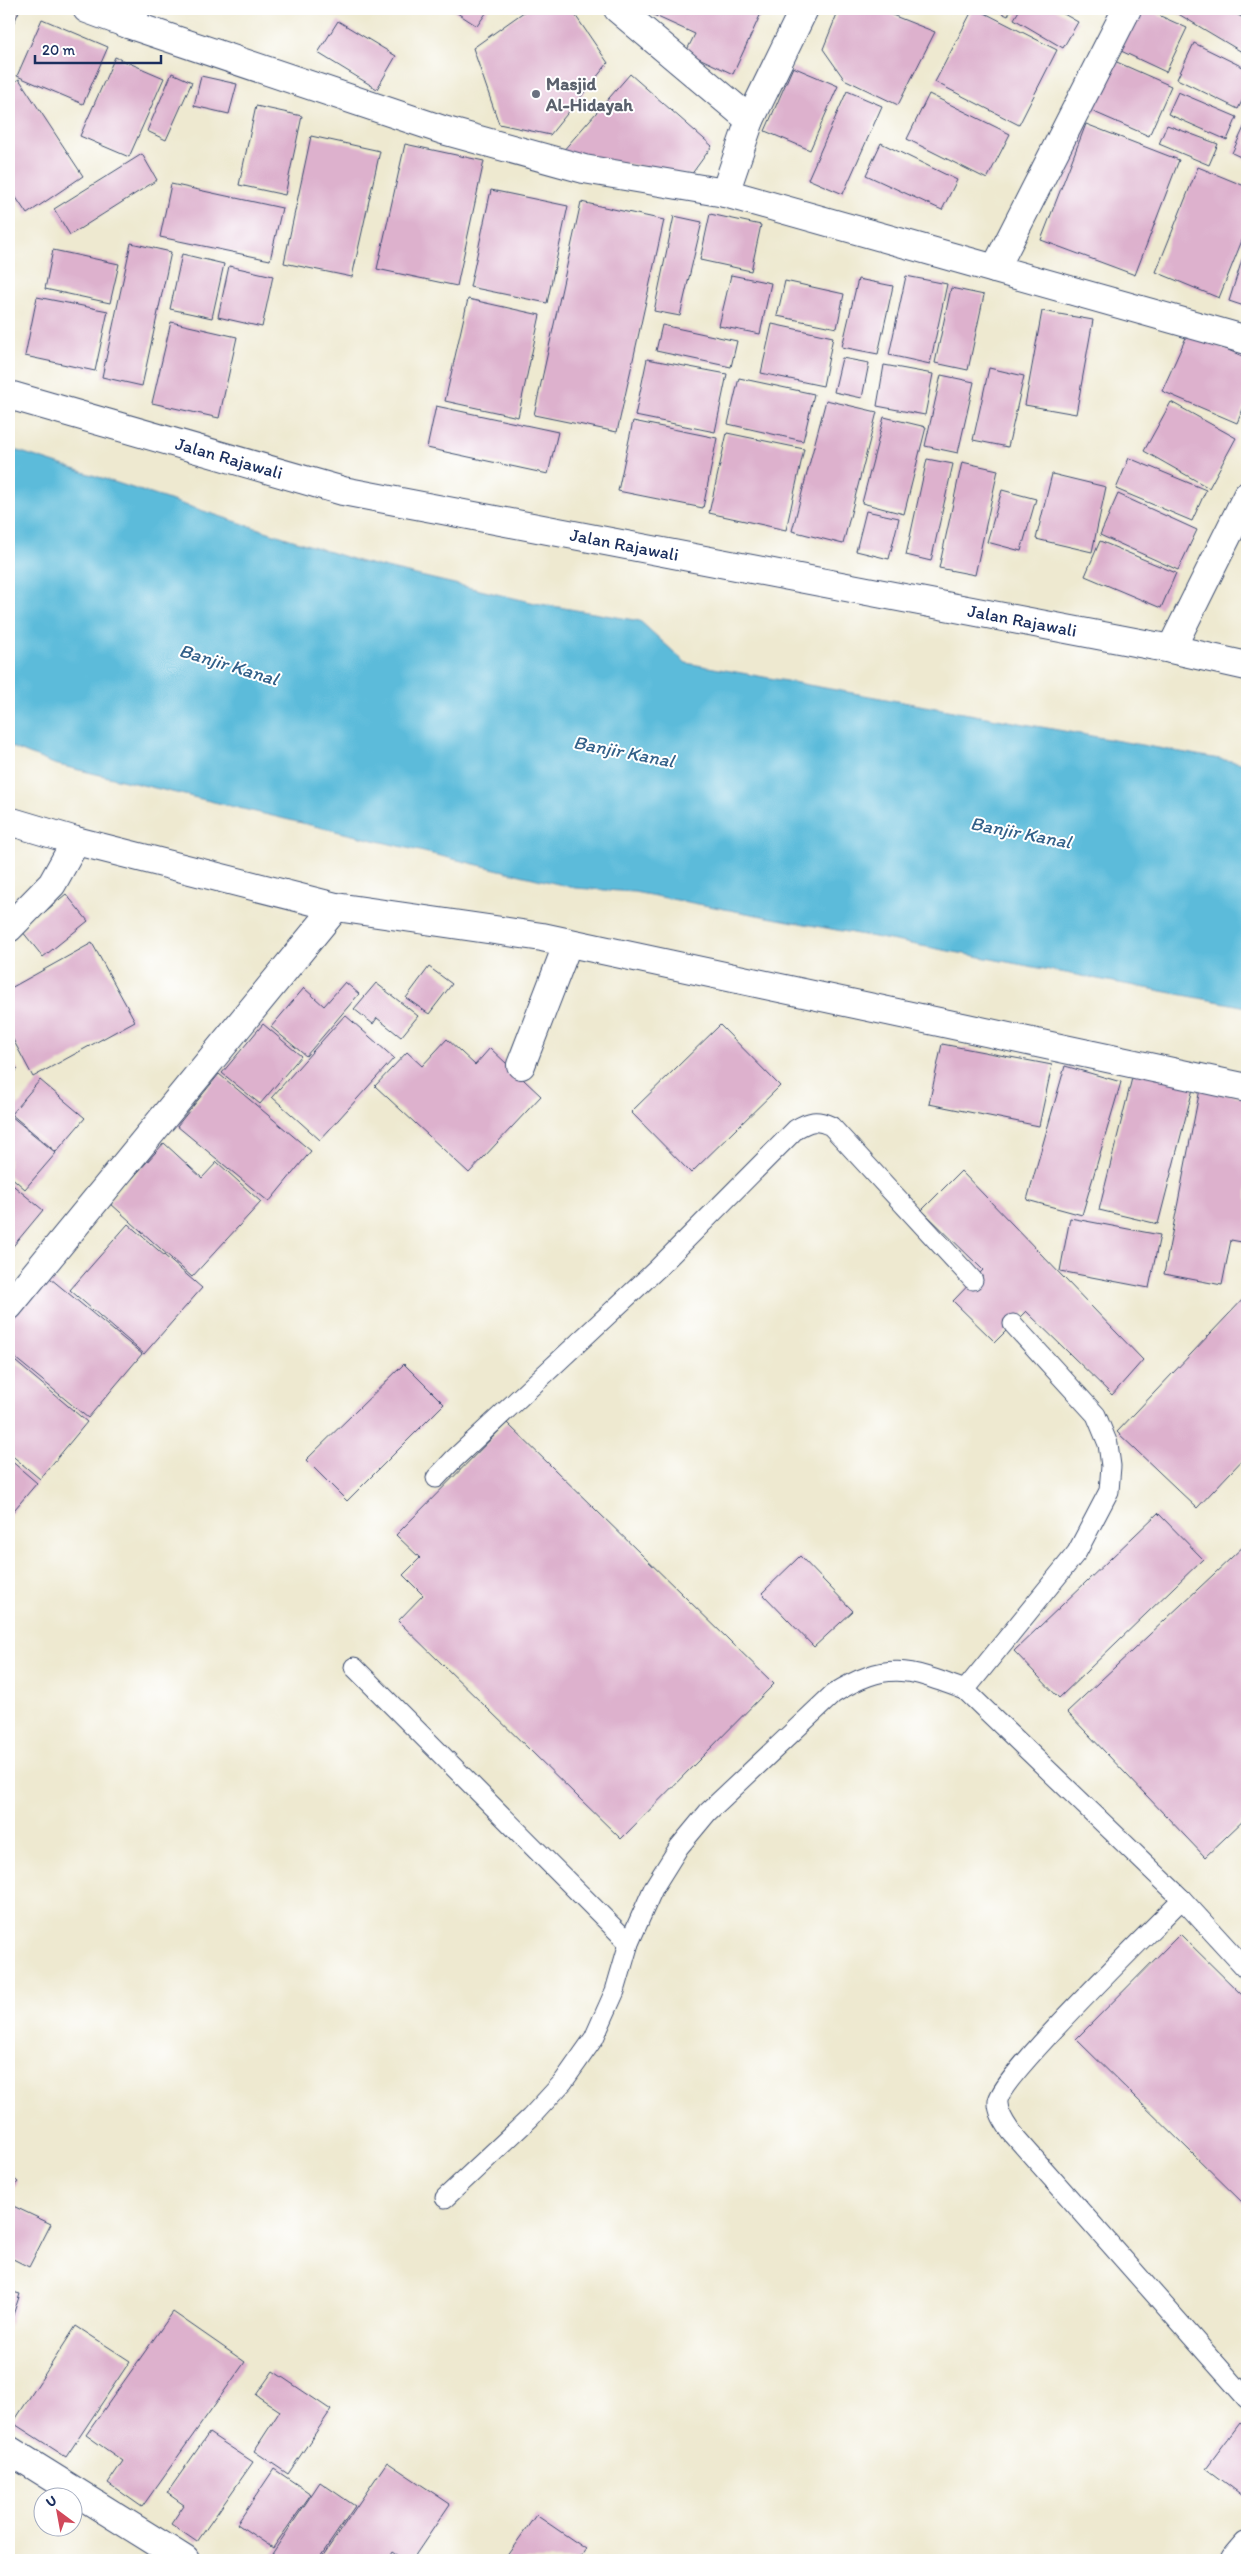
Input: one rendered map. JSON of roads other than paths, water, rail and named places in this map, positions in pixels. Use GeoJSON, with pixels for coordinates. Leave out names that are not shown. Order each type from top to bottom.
{"type":"FeatureCollection","features":[{"type":"Feature","properties":{"kind":"street"},"geometry":{"type":"LineString","coordinates":[[87,9],[132,17],[443,130],[584,169],[725,194],[1247,340]]}},
{"type":"Feature","properties":{"kind":"street"},"geometry":{"type":"LineString","coordinates":[[618,9],[750,120]]}},
{"type":"Feature","properties":{"kind":"street"},"geometry":{"type":"LineString","coordinates":[[725,194],[750,120],[804,9]]}},
{"type":"Feature","properties":{"kind":"street"},"geometry":{"type":"LineString","coordinates":[[995,269],[1127,9]]}},
{"type":"Feature","properties":{"kind":"street","name":"Jalan Rajawali"},"geometry":{"type":"LineString","coordinates":[[9,395],[343,491],[1171,649],[1247,666]]}},
{"type":"Feature","properties":{"kind":"street"},"geometry":{"type":"LineString","coordinates":[[1171,649],[1247,496]]}},
{"type":"Feature","properties":{"kind":"street"},"geometry":{"type":"LineString","coordinates":[[9,820],[76,841],[336,907],[542,937],[1247,1088]]}},
{"type":"Feature","properties":{"kind":"street"},"geometry":{"type":"LineString","coordinates":[[9,928],[52,884],[76,841]]}},
{"type":"Feature","properties":{"kind":"street"},"geometry":{"type":"LineString","coordinates":[[9,1306],[336,907]]}},
{"type":"Feature","properties":{"kind":"street"},"geometry":{"type":"LineString","coordinates":[[521,1065],[568,943]]}},
{"type":"Feature","properties":{"kind":"street"},"geometry":{"type":"LineString","coordinates":[[9,2450],[185,2560]]}},
{"type":"Feature","properties":{"kind":"street"},"geometry":{"type":"LineString","coordinates":[[1235,2560],[1247,2546]]}},
{"type":"Feature","properties":{"kind":"lane"},"geometry":{"type":"LineString","coordinates":[[436,1478],[657,1269],[796,1129],[809,1121],[818,1120],[831,1126],[973,1280]]}},
{"type":"Feature","properties":{"kind":"lane"},"geometry":{"type":"LineString","coordinates":[[965,1690],[1077,1552],[1109,1491],[1111,1466],[1108,1444],[1096,1415],[1013,1324]]}},
{"type":"Feature","properties":{"kind":"lane"},"geometry":{"type":"LineString","coordinates":[[354,1667],[629,1943]]}},
{"type":"Feature","properties":{"kind":"lane"},"geometry":{"type":"LineString","coordinates":[[445,2198],[530,2118],[563,2082],[594,2038],[616,1991],[629,1943],[654,1887],[678,1847],[708,1812],[833,1694],[854,1681],[877,1672],[902,1670],[923,1675],[965,1690],[1182,1899],[1247,1970]]}},
{"type":"Feature","properties":{"kind":"lane"},"geometry":{"type":"LineString","coordinates":[[1182,1899],[1058,2026],[1004,2086],[998,2101],[1002,2119],[1011,2132],[1247,2399]]}},
{"type":"Feature","properties":{"kind":"water","name":"Banjir Kanal"},"geometry":{"type":"Polygon","coordinates":[[[9,448],[361,562],[535,603],[640,621],[686,663],[1247,764],[1247,1007],[634,892],[575,888],[54,764],[9,746],[9,448]]]}},
{"type":"Feature","properties":{"kind":"place","name":"Masjid Al-Hidayah"},"geometry":{"type":"Point","coordinates":[536,94]}}]}
